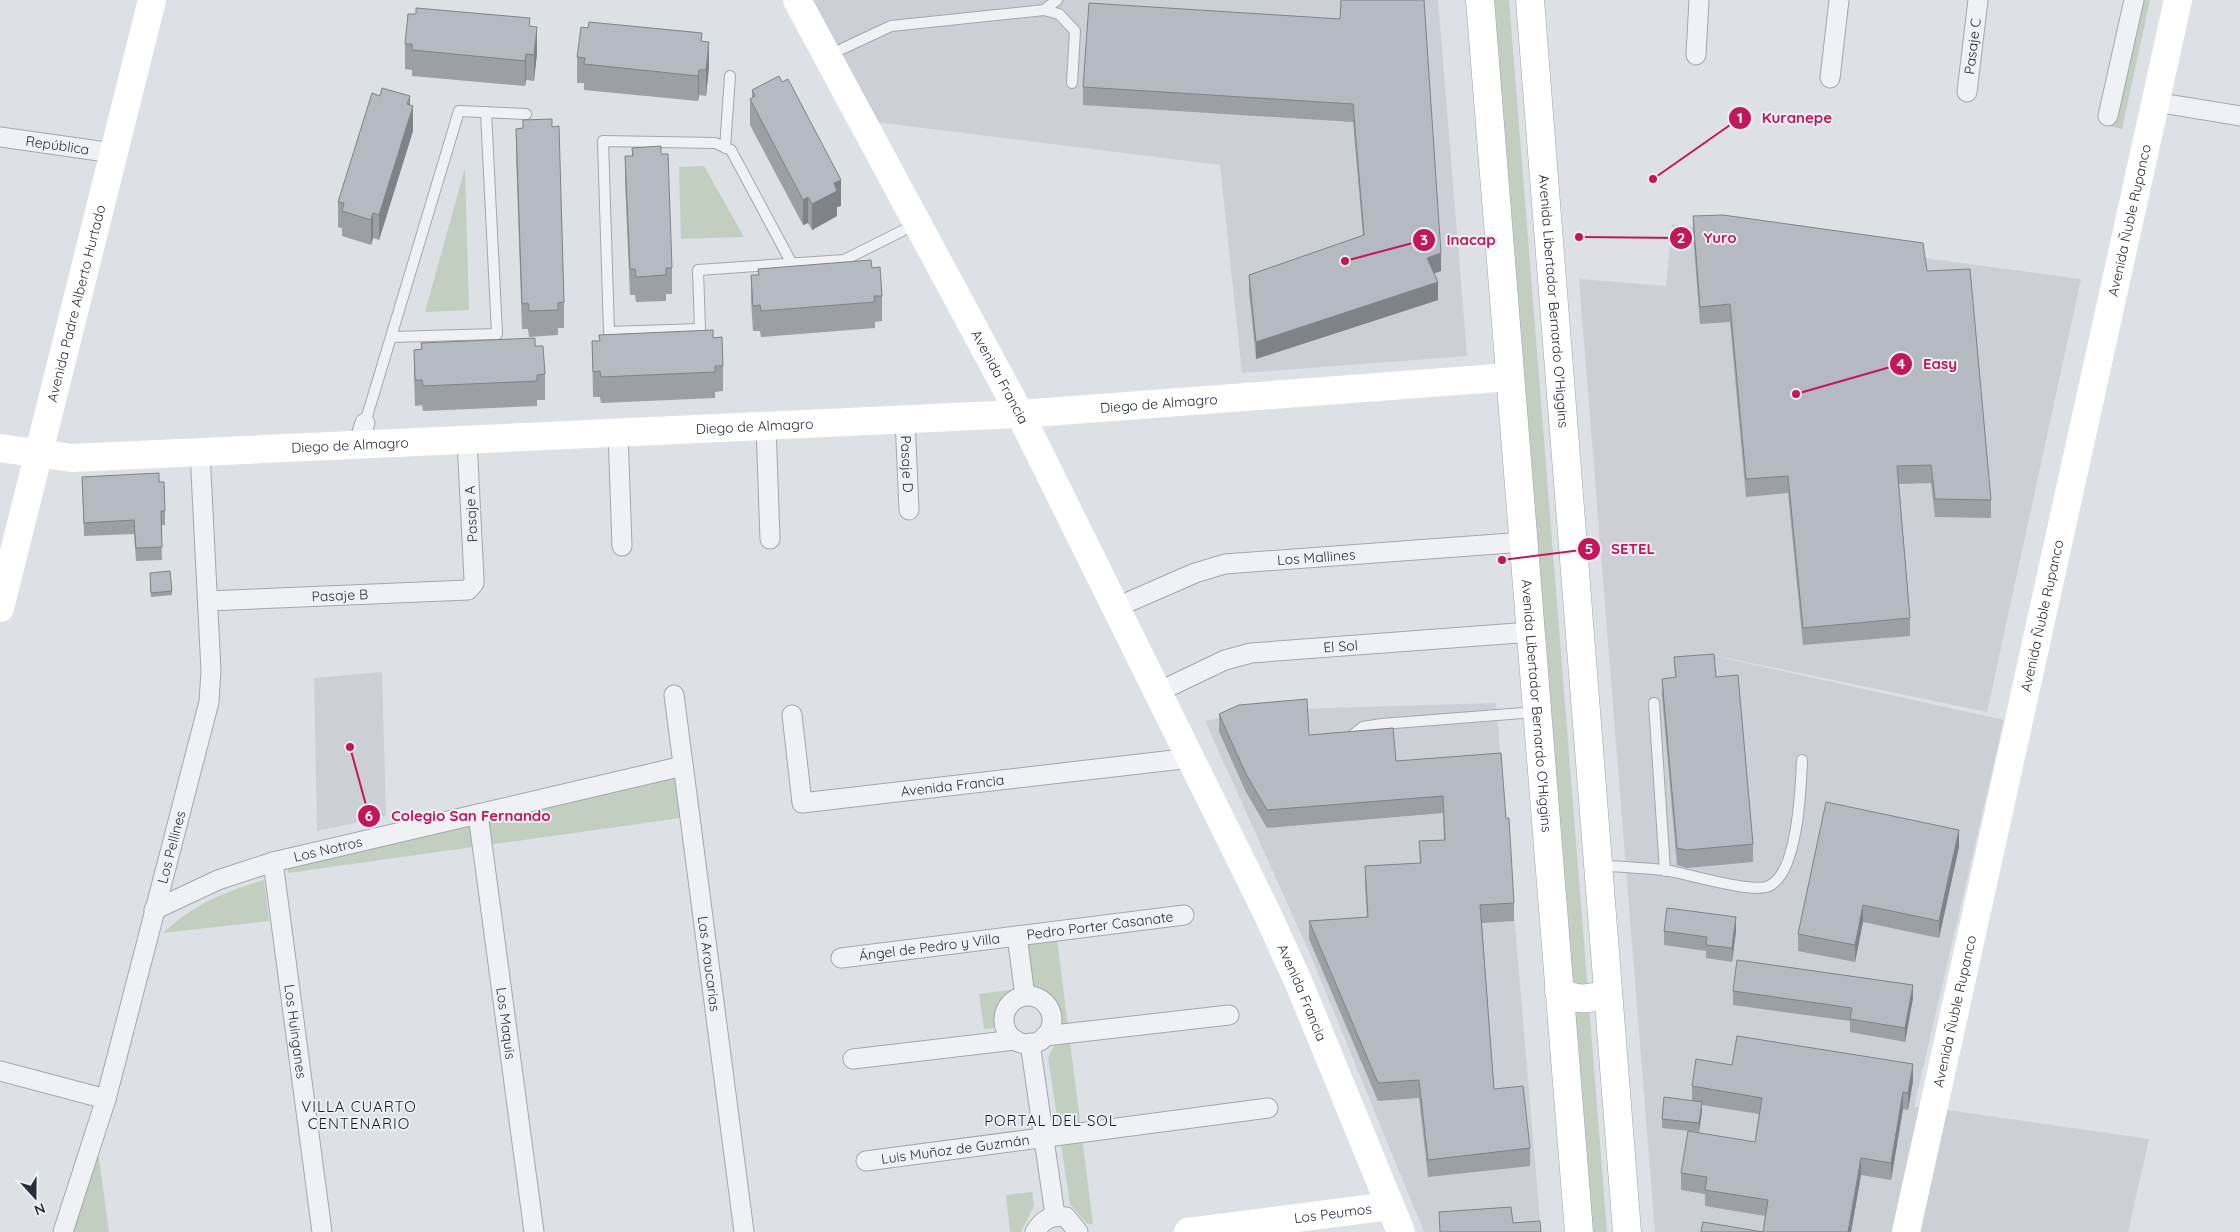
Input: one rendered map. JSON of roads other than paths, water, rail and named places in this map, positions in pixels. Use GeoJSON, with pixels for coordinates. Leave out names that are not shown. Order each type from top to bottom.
{"type":"FeatureCollection","features":[{"type":"Feature","properties":{"kind":"street","name":"Avenida Padre Alberto Hurtado"},"geometry":{"type":"LineString","coordinates":[[1,603],[152,0]]}},
{"type":"Feature","properties":{"kind":"street","name":"Avenida Francia"},"geometry":{"type":"LineString","coordinates":[[797,0],[1020,414],[1117,607],[1266,911],[1298,981],[1401,1232]]}},
{"type":"Feature","properties":{"kind":"street","name":"Avenida Libertador Bernardo O'Higgins"},"geometry":{"type":"LineString","coordinates":[[1480,0],[1578,1232]]}},
{"type":"Feature","properties":{"kind":"street","name":"Avenida Libertador Bernardo O'Higgins"},"geometry":{"type":"LineString","coordinates":[[1530,0],[1626,1232]]}},
{"type":"Feature","properties":{"kind":"street"},"geometry":{"type":"LineString","coordinates":[[1696,55],[1699,0]]}},
{"type":"Feature","properties":{"kind":"street"},"geometry":{"type":"LineString","coordinates":[[1830,78],[1839,0]]}},
{"type":"Feature","properties":{"kind":"street","name":"Pasaje C"},"geometry":{"type":"LineString","coordinates":[[1967,92],[1978,0]]}},
{"type":"Feature","properties":{"kind":"street"},"geometry":{"type":"LineString","coordinates":[[2108,116],[2134,0]]}},
{"type":"Feature","properties":{"kind":"street","name":"Avenida Ñuble Rupanco"},"geometry":{"type":"LineString","coordinates":[[1906,1232],[2178,0]]}},
{"type":"Feature","properties":{"kind":"street"},"geometry":{"type":"LineString","coordinates":[[2155,102],[2240,116]]}},
{"type":"Feature","properties":{"kind":"street","name":"República"},"geometry":{"type":"LineString","coordinates":[[0,137],[113,153]]}},
{"type":"Feature","properties":{"kind":"street","name":"Diego de Almagro"},"geometry":{"type":"LineString","coordinates":[[0,448],[72,458],[200,452],[361,434],[467,440],[766,426],[1020,414],[1510,377]]}},
{"type":"Feature","properties":{"kind":"street","name":"Pasaje D"},"geometry":{"type":"LineString","coordinates":[[905,419],[909,510]]}},
{"type":"Feature","properties":{"kind":"street"},"geometry":{"type":"LineString","coordinates":[[766,426],[770,539]]}},
{"type":"Feature","properties":{"kind":"street"},"geometry":{"type":"LineString","coordinates":[[618,432],[622,546]]}},
{"type":"Feature","properties":{"kind":"street","name":"Pasaje A"},"geometry":{"type":"LineString","coordinates":[[467,440],[474,579],[472,588]]}},
{"type":"Feature","properties":{"kind":"street","name":"Los Pellines"},"geometry":{"type":"LineString","coordinates":[[63,1232],[106,1099],[209,702],[211,670],[200,452]]}},
{"type":"Feature","properties":{"kind":"street","name":"Los Mallines"},"geometry":{"type":"LineString","coordinates":[[1117,607],[1195,573],[1225,564],[1524,542]]}},
{"type":"Feature","properties":{"kind":"street","name":"Pasaje B"},"geometry":{"type":"LineString","coordinates":[[208,602],[464,590],[472,588]]}},
{"type":"Feature","properties":{"kind":"street","name":"El Sol"},"geometry":{"type":"LineString","coordinates":[[1158,692],[1225,660],[1251,653],[1531,632]]}},
{"type":"Feature","properties":{"kind":"street","name":"Las Araucarias"},"geometry":{"type":"LineString","coordinates":[[674,695],[744,1232]]}},
{"type":"Feature","properties":{"kind":"street","name":"Avenida Francia"},"geometry":{"type":"LineString","coordinates":[[792,715],[802,803],[1191,758]]}},
{"type":"Feature","properties":{"kind":"street","name":"Los Notros"},"geometry":{"type":"LineString","coordinates":[[154,910],[218,880],[273,862],[683,766]]}},
{"type":"Feature","properties":{"kind":"street","name":"Los Maquis"},"geometry":{"type":"LineString","coordinates":[[478,814],[534,1232]]}},
{"type":"Feature","properties":{"kind":"street","name":"Los Huinganes"},"geometry":{"type":"LineString","coordinates":[[273,862],[322,1232]]}},
{"type":"Feature","properties":{"kind":"street","name":"Pedro Porter Casanate"},"geometry":{"type":"LineString","coordinates":[[1017,936],[1184,915]]}},
{"type":"Feature","properties":{"kind":"street"},"geometry":{"type":"LineString","coordinates":[[1017,936],[1025,996]]}},
{"type":"Feature","properties":{"kind":"street","name":"Ángel de Pedro y Villa"},"geometry":{"type":"LineString","coordinates":[[841,958],[1017,936]]}},
{"type":"Feature","properties":{"kind":"street"},"geometry":{"type":"LineString","coordinates":[[1560,991],[1566,995],[1582,999],[1608,993]]}},
{"type":"Feature","properties":{"kind":"street"},"geometry":{"type":"LineString","coordinates":[[1025,996],[1039,999],[1049,1009],[1052,1024],[1030,1040],[1006,1028],[1004,1014],[1012,1002],[1025,996]]}},
{"type":"Feature","properties":{"kind":"street"},"geometry":{"type":"LineString","coordinates":[[853,1059],[1229,1016]]}},
{"type":"Feature","properties":{"kind":"street"},"geometry":{"type":"LineString","coordinates":[[1030,1040],[1054,1215]]}},
{"type":"Feature","properties":{"kind":"street"},"geometry":{"type":"LineString","coordinates":[[0,1071],[106,1099]]}},
{"type":"Feature","properties":{"kind":"street","name":"Luis Muñoz de Guzmán"},"geometry":{"type":"LineString","coordinates":[[866,1161],[1268,1108]]}},
{"type":"Feature","properties":{"kind":"street","name":"Los Peumos"},"geometry":{"type":"LineString","coordinates":[[1200,1231],[1390,1206]]}},
{"type":"Feature","properties":{"kind":"street"},"geometry":{"type":"LineString","coordinates":[[1035,1232],[1044,1220],[1054,1215],[1066,1217],[1078,1232]]}},
{"type":"Feature","properties":{"kind":"lane"},"geometry":{"type":"LineString","coordinates":[[1044,10],[1057,0]]}},
{"type":"Feature","properties":{"kind":"lane"},"geometry":{"type":"LineString","coordinates":[[826,56],[891,26],[1044,10],[1059,14],[1075,31],[1072,83]]}},
{"type":"Feature","properties":{"kind":"lane"},"geometry":{"type":"LineString","coordinates":[[725,148],[730,76]]}},
{"type":"Feature","properties":{"kind":"lane"},"geometry":{"type":"LineString","coordinates":[[361,434],[459,111],[526,114]]}},
{"type":"Feature","properties":{"kind":"lane"},"geometry":{"type":"LineString","coordinates":[[391,337],[497,334],[486,112]]}},
{"type":"Feature","properties":{"kind":"lane"},"geometry":{"type":"LineString","coordinates":[[792,264],[731,150],[715,143],[603,141],[609,332],[700,329],[698,270],[792,264],[844,260],[917,223]]}},
{"type":"Feature","properties":{"kind":"lane"},"geometry":{"type":"LineString","coordinates":[[1654,704],[1666,871]]}},
{"type":"Feature","properties":{"kind":"lane"},"geometry":{"type":"LineString","coordinates":[[1342,743],[1363,727],[1537,712]]}},
{"type":"Feature","properties":{"kind":"lane"},"geometry":{"type":"LineString","coordinates":[[1598,865],[1666,871],[1753,888],[1769,886],[1780,878],[1792,847],[1800,805],[1802,760]]}},
{"type":"Feature","properties":{"kind":"place","name":"Kuranepe"},"geometry":{"type":"Point","coordinates":[1653,179]}},
{"type":"Feature","properties":{"kind":"place","name":"Yuro"},"geometry":{"type":"Point","coordinates":[1579,237]}},
{"type":"Feature","properties":{"kind":"place","name":"Inacap"},"geometry":{"type":"Point","coordinates":[1345,261]}},
{"type":"Feature","properties":{"kind":"place","name":"Easy"},"geometry":{"type":"Point","coordinates":[1796,394]}},
{"type":"Feature","properties":{"kind":"place","name":"SETEL"},"geometry":{"type":"Point","coordinates":[1502,560]}},
{"type":"Feature","properties":{"kind":"place","name":"Colegio San Fernando"},"geometry":{"type":"Point","coordinates":[350,747]}},
{"type":"Feature","properties":{"kind":"district","name":"VILLA CUARTO CENTENARIO"},"geometry":{"type":"Point","coordinates":[359,1114]}},
{"type":"Feature","properties":{"kind":"district","name":"PORTAL DEL SOL"},"geometry":{"type":"Point","coordinates":[1051,1120]}}]}
